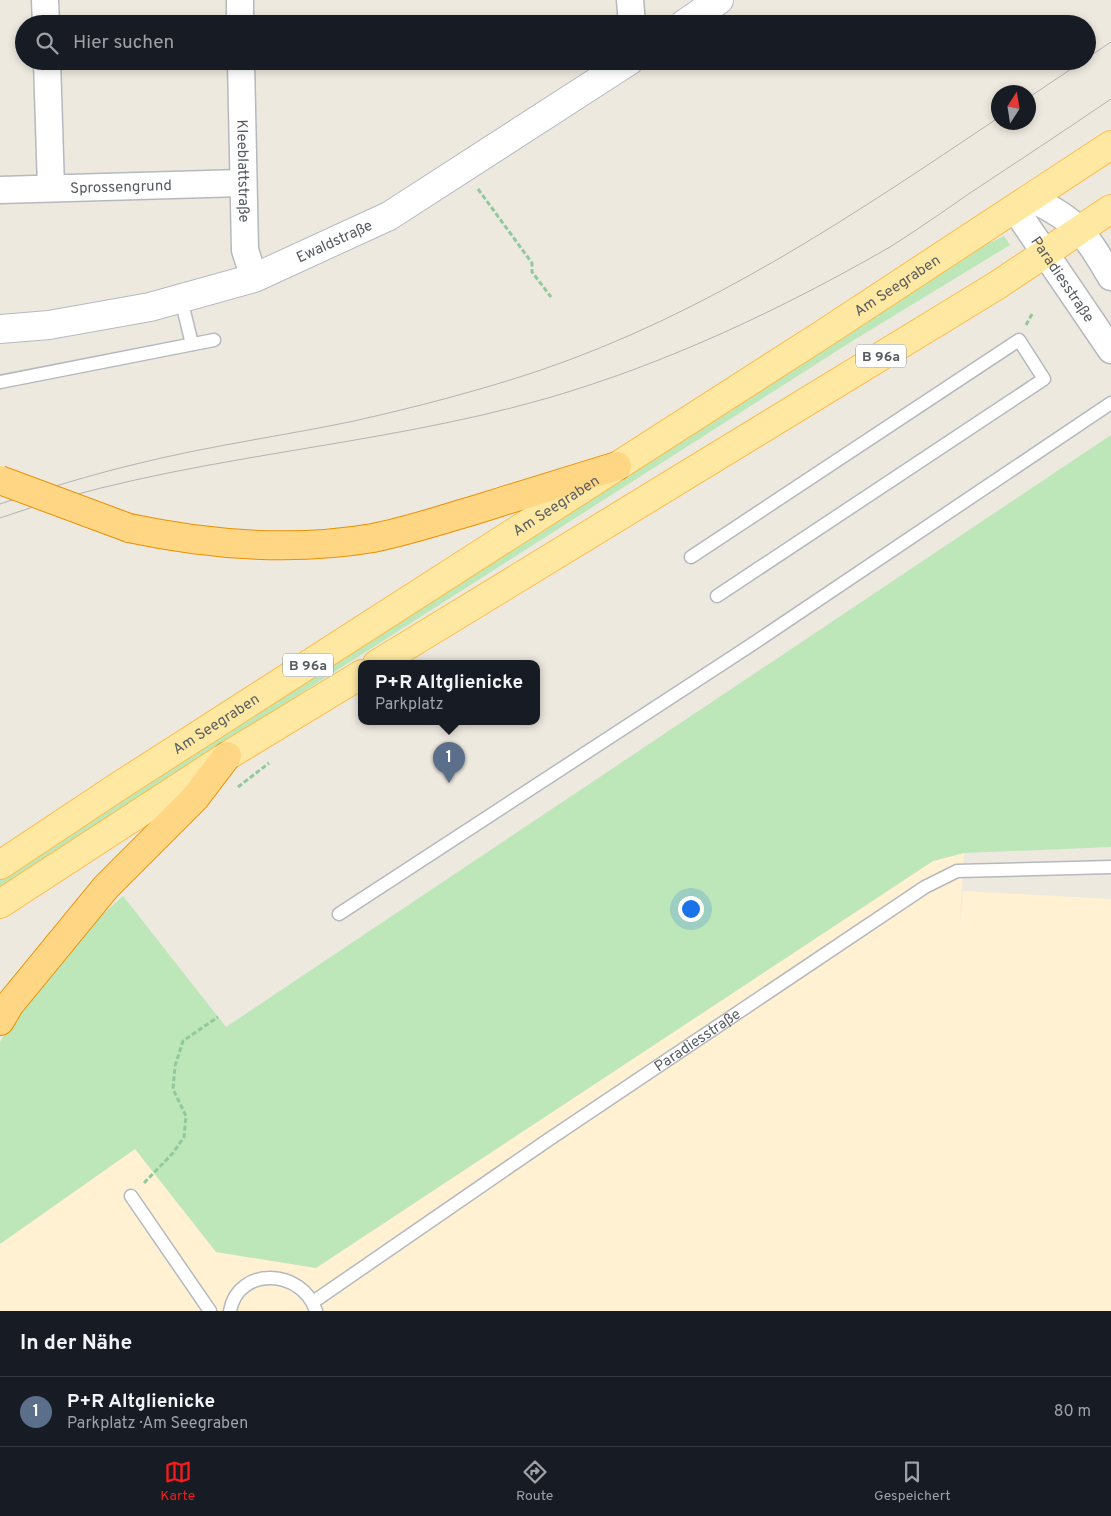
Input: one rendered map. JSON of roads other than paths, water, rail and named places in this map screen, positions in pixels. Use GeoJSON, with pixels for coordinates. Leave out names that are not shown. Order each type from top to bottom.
{"type":"FeatureCollection","features":[{"type":"Feature","properties":{"kind":"highway"},"geometry":{"type":"LineString","coordinates":[[0,480],[129,528],[175,537],[236,545],[279,546],[335,543],[402,532],[616,466]]}},
{"type":"Feature","properties":{"kind":"highway"},"geometry":{"type":"LineString","coordinates":[[0,1021],[10,1004],[106,888],[195,798],[227,756]]}},
{"type":"Feature","properties":{"kind":"main road","name":"Am Seegraben"},"geometry":{"type":"LineString","coordinates":[[0,865],[119,786],[1023,204],[1111,145]]}},
{"type":"Feature","properties":{"kind":"main road","name":"B 96a"},"geometry":{"type":"LineString","coordinates":[[384,660],[1045,254],[1111,209]]}},
{"type":"Feature","properties":{"kind":"main road","name":"B 96a"},"geometry":{"type":"LineString","coordinates":[[0,904],[227,756],[358,676]]}},
{"type":"Feature","properties":{"kind":"street"},"geometry":{"type":"LineString","coordinates":[[45,0],[46,15]]}},
{"type":"Feature","properties":{"kind":"street"},"geometry":{"type":"LineString","coordinates":[[240,0],[240,15]]}},
{"type":"Feature","properties":{"kind":"street"},"geometry":{"type":"LineString","coordinates":[[630,0],[631,15]]}},
{"type":"Feature","properties":{"kind":"street"},"geometry":{"type":"LineString","coordinates":[[697,15],[719,0]]}},
{"type":"Feature","properties":{"kind":"street"},"geometry":{"type":"LineString","coordinates":[[47,70],[51,188]]}},
{"type":"Feature","properties":{"kind":"street","name":"Kleeblattstraße"},"geometry":{"type":"LineString","coordinates":[[241,70],[242,183],[245,250],[254,278]]}},
{"type":"Feature","properties":{"kind":"street","name":"Ewaldstraße"},"geometry":{"type":"LineString","coordinates":[[0,329],[49,325],[150,307],[254,278],[389,216],[615,70]]}},
{"type":"Feature","properties":{"kind":"street","name":"Sprossengrund"},"geometry":{"type":"LineString","coordinates":[[0,190],[242,183]]}},
{"type":"Feature","properties":{"kind":"street"},"geometry":{"type":"LineString","coordinates":[[1023,204],[1058,211],[1081,230],[1111,276]]}},
{"type":"Feature","properties":{"kind":"street","name":"Paradiesstraße"},"geometry":{"type":"LineString","coordinates":[[1023,204],[1045,254],[1111,350]]}},
{"type":"Feature","properties":{"kind":"lane"},"geometry":{"type":"LineString","coordinates":[[181,299],[192,344]]}},
{"type":"Feature","properties":{"kind":"lane"},"geometry":{"type":"LineString","coordinates":[[0,382],[214,340]]}},
{"type":"Feature","properties":{"kind":"lane"},"geometry":{"type":"LineString","coordinates":[[691,557],[1018,340],[1044,379],[717,596]]}},
{"type":"Feature","properties":{"kind":"lane"},"geometry":{"type":"LineString","coordinates":[[340,914],[751,645],[1111,404]]}},
{"type":"Feature","properties":{"kind":"lane","name":"Paradiesstraße"},"geometry":{"type":"LineString","coordinates":[[230,1311],[238,1294],[249,1284],[263,1278],[278,1277],[292,1281],[304,1290],[315,1306],[540,1145],[924,887],[957,871],[1111,867]]}},
{"type":"Feature","properties":{"kind":"lane"},"geometry":{"type":"LineString","coordinates":[[130,1196],[210,1311]]}},
{"type":"Feature","properties":{"kind":"tram line"},"geometry":{"type":"LineString","coordinates":[[1096,52],[1111,42]]}},
{"type":"Feature","properties":{"kind":"tram line"},"geometry":{"type":"LineString","coordinates":[[1036,93],[1070,70]]}},
{"type":"Feature","properties":{"kind":"tram line"},"geometry":{"type":"LineString","coordinates":[[0,518],[67,497],[135,480],[480,416],[548,398],[637,368],[724,333],[766,313],[890,247],[1111,99]]}},
{"type":"Feature","properties":{"kind":"tram line"},"geometry":{"type":"LineString","coordinates":[[0,504],[119,468],[218,446],[354,421],[424,404],[538,371],[600,348],[661,321],[777,260],[888,191],[991,123]]}},
{"type":"Feature","properties":{"kind":"place","name":"P+R Altglienicke"},"geometry":{"type":"Point","coordinates":[449,783]}}]}
